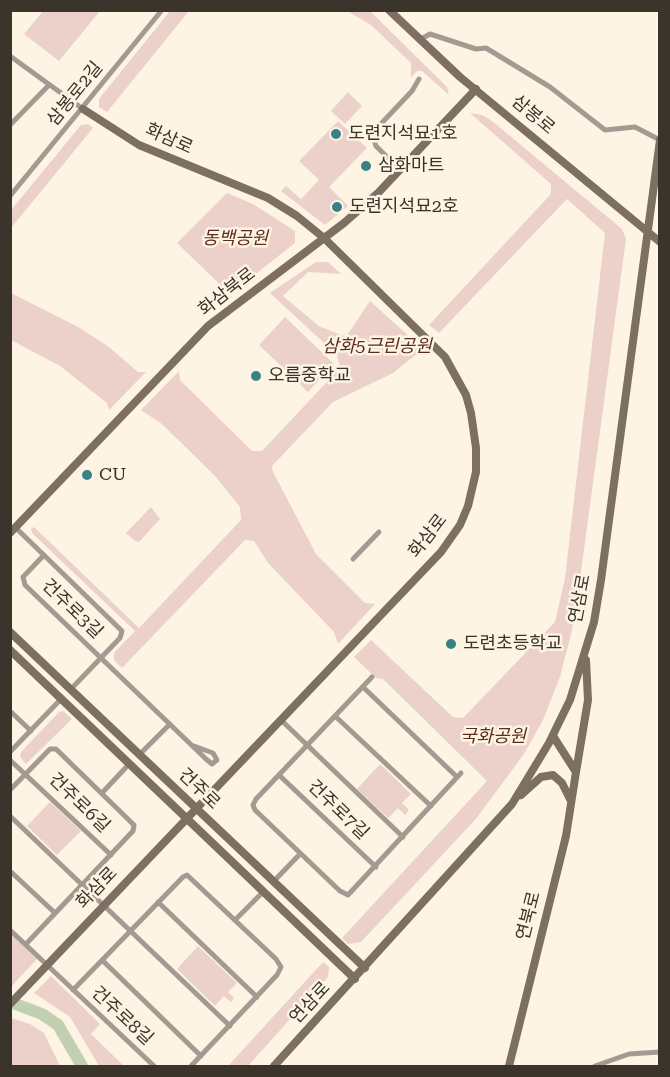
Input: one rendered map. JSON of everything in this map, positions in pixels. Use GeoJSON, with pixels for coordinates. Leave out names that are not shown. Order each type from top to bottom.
{"type":"FeatureCollection","features":[{"type":"Feature","properties":{"kind":"street","name":"삼봉로2길"},"geometry":{"type":"LineString","coordinates":[[11,194],[162,10]]}},
{"type":"Feature","properties":{"kind":"street","name":"삼봉로"},"geometry":{"type":"LineString","coordinates":[[389,10],[419,40],[476,89],[660,242]]}},
{"type":"Feature","properties":{"kind":"street"},"geometry":{"type":"LineString","coordinates":[[419,40],[430,34],[476,49],[486,48],[550,87],[605,130],[635,127],[660,140]]}},
{"type":"Feature","properties":{"kind":"street"},"geometry":{"type":"LineString","coordinates":[[10,67],[13,58],[82,109]]}},
{"type":"Feature","properties":{"kind":"street"},"geometry":{"type":"LineString","coordinates":[[400,170],[376,146],[373,137],[377,128],[412,91],[419,79]]}},
{"type":"Feature","properties":{"kind":"street"},"geometry":{"type":"LineString","coordinates":[[10,125],[49,85]]}},
{"type":"Feature","properties":{"kind":"street","name":"화삼북로"},"geometry":{"type":"LineString","coordinates":[[13,531],[208,326],[344,223],[400,170],[476,89]]}},
{"type":"Feature","properties":{"kind":"street","name":"화삼로"},"geometry":{"type":"LineString","coordinates":[[10,1004],[453,537],[468,506],[476,472],[476,448],[471,413],[462,388],[445,357],[324,238],[297,216],[268,198],[140,145],[82,109]]}},
{"type":"Feature","properties":{"kind":"street","name":"연삼로"},"geometry":{"type":"LineString","coordinates":[[274,1066],[512,804],[553,736],[570,700],[585,652],[602,580],[646,230],[660,140]]}},
{"type":"Feature","properties":{"kind":"street","name":"건주로3길"},"geometry":{"type":"LineString","coordinates":[[13,531],[44,555],[121,629],[120,638],[70,690]]}},
{"type":"Feature","properties":{"kind":"street"},"geometry":{"type":"LineString","coordinates":[[353,559],[379,532]]}},
{"type":"Feature","properties":{"kind":"street","name":"건주로3길"},"geometry":{"type":"LineString","coordinates":[[44,555],[23,578],[23,582],[101,657]]}},
{"type":"Feature","properties":{"kind":"street","name":"건주로"},"geometry":{"type":"LineString","coordinates":[[12,634],[365,968]]}},
{"type":"Feature","properties":{"kind":"street","name":"건주로"},"geometry":{"type":"LineString","coordinates":[[10,650],[355,979]]}},
{"type":"Feature","properties":{"kind":"street","name":"연북로"},"geometry":{"type":"LineString","coordinates":[[509,1066],[566,836],[588,700],[585,652]]}},
{"type":"Feature","properties":{"kind":"street"},"geometry":{"type":"LineString","coordinates":[[101,657],[194,746]]}},
{"type":"Feature","properties":{"kind":"street"},"geometry":{"type":"LineString","coordinates":[[363,687],[459,775],[376,867],[352,892],[345,895],[253,807],[256,799],[372,677]]}},
{"type":"Feature","properties":{"kind":"street"},"geometry":{"type":"LineString","coordinates":[[10,752],[62,698]]}},
{"type":"Feature","properties":{"kind":"street"},"geometry":{"type":"LineString","coordinates":[[10,711],[31,730]]}},
{"type":"Feature","properties":{"kind":"street"},"geometry":{"type":"LineString","coordinates":[[335,716],[430,806]]}},
{"type":"Feature","properties":{"kind":"street","name":"건주로7길"},"geometry":{"type":"LineString","coordinates":[[281,720],[403,837]]}},
{"type":"Feature","properties":{"kind":"street"},"geometry":{"type":"LineString","coordinates":[[139,755],[170,724]]}},
{"type":"Feature","properties":{"kind":"street"},"geometry":{"type":"LineString","coordinates":[[553,736],[576,772]]}},
{"type":"Feature","properties":{"kind":"street","name":"건주로6길"},"geometry":{"type":"LineString","coordinates":[[10,790],[50,749],[56,749],[135,825],[133,831],[26,944]]}},
{"type":"Feature","properties":{"kind":"street"},"geometry":{"type":"LineString","coordinates":[[10,760],[26,774]]}},
{"type":"Feature","properties":{"kind":"street","name":"건주로6길"},"geometry":{"type":"LineString","coordinates":[[102,792],[130,763]]}},
{"type":"Feature","properties":{"kind":"street","name":"건주로6길"},"geometry":{"type":"LineString","coordinates":[[26,774],[111,855]]}},
{"type":"Feature","properties":{"kind":"street","name":"건주로7길"},"geometry":{"type":"LineString","coordinates":[[279,775],[376,867]]}},
{"type":"Feature","properties":{"kind":"street"},"geometry":{"type":"LineString","coordinates":[[512,804],[541,777],[553,775],[562,783],[571,801]]}},
{"type":"Feature","properties":{"kind":"street"},"geometry":{"type":"LineString","coordinates":[[10,816],[230,1026]]}},
{"type":"Feature","properties":{"kind":"street"},"geometry":{"type":"LineString","coordinates":[[273,882],[300,854]]}},
{"type":"Feature","properties":{"kind":"street"},"geometry":{"type":"LineString","coordinates":[[10,871],[55,913]]}},
{"type":"Feature","properties":{"kind":"street","name":"건주로8길"},"geometry":{"type":"LineString","coordinates":[[154,1066],[73,990],[187,875],[281,966],[277,975],[191,1066]]}},
{"type":"Feature","properties":{"kind":"street"},"geometry":{"type":"LineString","coordinates":[[235,920],[263,892]]}},
{"type":"Feature","properties":{"kind":"street"},"geometry":{"type":"LineString","coordinates":[[158,902],[257,997]]}},
{"type":"Feature","properties":{"kind":"street"},"geometry":{"type":"LineString","coordinates":[[10,930],[73,990]]}},
{"type":"Feature","properties":{"kind":"street","name":"건주로8길"},"geometry":{"type":"LineString","coordinates":[[102,960],[201,1056]]}},
{"type":"Feature","properties":{"kind":"street"},"geometry":{"type":"LineString","coordinates":[[595,1066],[629,1054],[660,1052]]}},
{"type":"Feature","properties":{"kind":"green space"},"geometry":{"type":"Polygon","coordinates":[[[43,11],[100,11],[59,61],[24,34],[43,11]]]}},
{"type":"Feature","properties":{"kind":"green space"},"geometry":{"type":"Polygon","coordinates":[[[170,11],[189,11],[107,112],[99,107],[99,99],[170,11]]]}},
{"type":"Feature","properties":{"kind":"green space"},"geometry":{"type":"Polygon","coordinates":[[[347,11],[370,11],[447,87],[449,95],[422,71],[417,71],[411,77],[411,63],[371,25],[347,11]]]}},
{"type":"Feature","properties":{"kind":"green space"},"geometry":{"type":"Polygon","coordinates":[[[348,92],[362,106],[345,124],[331,111],[348,92]]]}},
{"type":"Feature","properties":{"kind":"green space","name":"국화공원"},"geometry":{"type":"Polygon","coordinates":[[[470,113],[482,115],[492,121],[622,229],[626,239],[580,579],[572,630],[560,677],[543,720],[524,754],[475,820],[361,942],[348,944],[342,938],[487,781],[383,679],[376,678],[354,657],[371,640],[453,717],[463,718],[555,622],[565,578],[605,233],[567,199],[439,333],[429,325],[551,194],[551,184],[470,113]]]}},
{"type":"Feature","properties":{"kind":"green space"},"geometry":{"type":"Polygon","coordinates":[[[338,121],[367,148],[329,187],[348,206],[325,225],[281,191],[286,186],[301,199],[319,180],[299,161],[338,121]]]}},
{"type":"Feature","properties":{"kind":"green space"},"geometry":{"type":"Polygon","coordinates":[[[88,124],[93,128],[11,228],[11,210],[81,125],[88,124]]]}},
{"type":"Feature","properties":{"kind":"green space","name":"동백공원"},"geometry":{"type":"Polygon","coordinates":[[[227,193],[253,204],[295,231],[295,243],[230,294],[177,243],[227,193]]]}},
{"type":"Feature","properties":{"kind":"green space","name":"삼화5근린공원"},"geometry":{"type":"Polygon","coordinates":[[[316,262],[328,262],[341,274],[308,272],[283,296],[319,326],[346,337],[370,301],[423,349],[393,373],[333,402],[272,466],[316,554],[365,603],[375,604],[338,644],[334,632],[268,563],[254,541],[245,540],[122,668],[114,660],[114,653],[135,631],[33,534],[31,529],[34,527],[139,628],[241,520],[240,507],[215,476],[162,424],[141,410],[179,371],[180,380],[252,451],[262,451],[340,368],[337,355],[270,293],[316,262]]]}},
{"type":"Feature","properties":{"kind":"green space"},"geometry":{"type":"Polygon","coordinates":[[[11,293],[80,328],[109,347],[138,372],[146,372],[109,410],[107,403],[60,366],[11,340],[11,293]]]}},
{"type":"Feature","properties":{"kind":"green space"},"geometry":{"type":"Polygon","coordinates":[[[285,317],[334,364],[308,392],[259,345],[285,317]]]}},
{"type":"Feature","properties":{"kind":"green space"},"geometry":{"type":"Polygon","coordinates":[[[151,507],[160,519],[139,542],[135,541],[126,533],[151,507]]]}},
{"type":"Feature","properties":{"kind":"green space"},"geometry":{"type":"Polygon","coordinates":[[[63,711],[72,719],[26,764],[20,757],[21,752],[59,712],[63,711]]]}},
{"type":"Feature","properties":{"kind":"green space"},"geometry":{"type":"Polygon","coordinates":[[[380,764],[411,794],[402,803],[409,810],[405,815],[398,808],[388,818],[357,789],[380,764]]]}},
{"type":"Feature","properties":{"kind":"green space"},"geometry":{"type":"Polygon","coordinates":[[[50,802],[81,831],[57,855],[27,826],[50,802]]]}},
{"type":"Feature","properties":{"kind":"green space"},"geometry":{"type":"Polygon","coordinates":[[[11,934],[37,959],[11,987],[11,934]]]}},
{"type":"Feature","properties":{"kind":"green space"},"geometry":{"type":"Polygon","coordinates":[[[198,946],[237,983],[228,992],[234,998],[231,1002],[224,996],[215,1006],[177,969],[198,946]]]}},
{"type":"Feature","properties":{"kind":"green space"},"geometry":{"type":"Polygon","coordinates":[[[323,962],[329,967],[328,977],[248,1066],[228,1066],[323,962]]]}},
{"type":"Feature","properties":{"kind":"green space"},"geometry":{"type":"Polygon","coordinates":[[[51,976],[100,1024],[91,1034],[124,1066],[99,1066],[70,1017],[34,993],[51,976]]]}},
{"type":"Feature","properties":{"kind":"green space"},"geometry":{"type":"Polygon","coordinates":[[[11,1018],[30,1024],[44,1033],[60,1066],[11,1066],[11,1018]]]}},
{"type":"Feature","properties":{"kind":"waterway"},"geometry":{"type":"LineString","coordinates":[[10,1002],[42,1014],[58,1025],[82,1066]]}},
{"type":"Feature","properties":{"kind":"place","name":"도련지석묘1호"},"geometry":{"type":"Point","coordinates":[336,134]}},
{"type":"Feature","properties":{"kind":"place","name":"삼화마트"},"geometry":{"type":"Point","coordinates":[366,166]}},
{"type":"Feature","properties":{"kind":"place","name":"도련지석묘2호"},"geometry":{"type":"Point","coordinates":[337,207]}},
{"type":"Feature","properties":{"kind":"place","name":"오름중학교"},"geometry":{"type":"Point","coordinates":[256,376]}},
{"type":"Feature","properties":{"kind":"place","name":"CU"},"geometry":{"type":"Point","coordinates":[87,475]}},
{"type":"Feature","properties":{"kind":"place","name":"도련초등학교"},"geometry":{"type":"Point","coordinates":[451,644]}}]}
